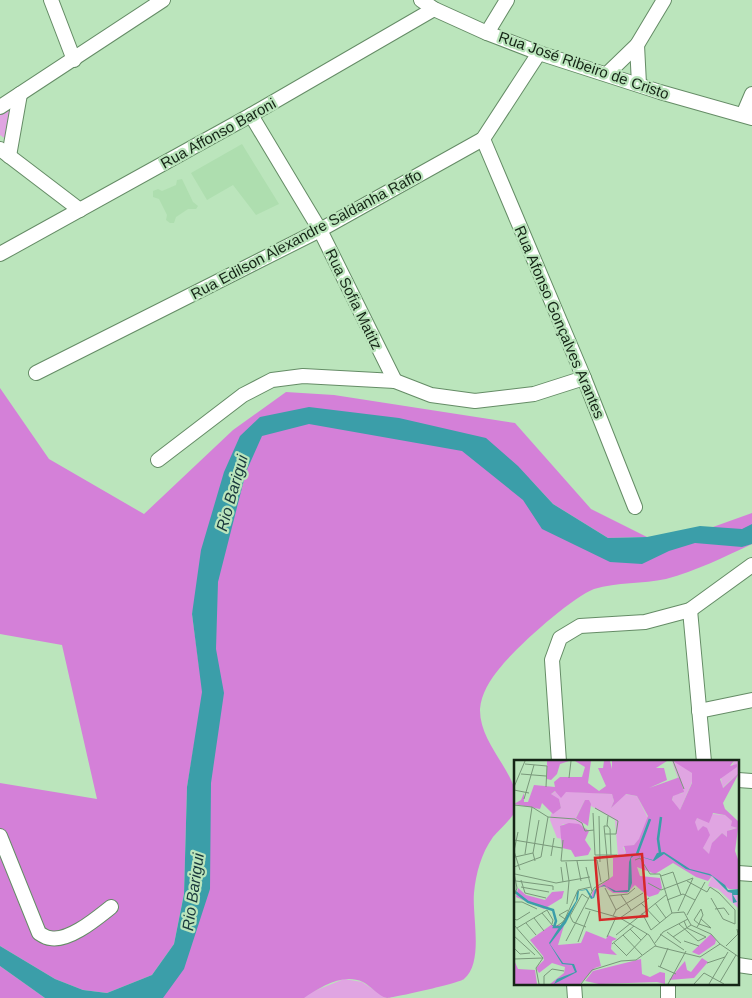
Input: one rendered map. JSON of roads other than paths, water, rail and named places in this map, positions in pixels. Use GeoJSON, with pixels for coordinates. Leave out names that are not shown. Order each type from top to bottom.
{"type":"FeatureCollection","features":[{"type":"Feature","properties":{"kind":"street"},"geometry":{"type":"LineString","coordinates":[[51,0],[74,60]]}},
{"type":"Feature","properties":{"kind":"street"},"geometry":{"type":"LineString","coordinates":[[0,107],[163,0]]}},
{"type":"Feature","properties":{"kind":"street","name":"Rua José Ribeiro de Cristo"},"geometry":{"type":"LineString","coordinates":[[421,0],[434,9],[487,33],[539,53],[748,117]]}},
{"type":"Feature","properties":{"kind":"street"},"geometry":{"type":"LineString","coordinates":[[487,33],[507,0]]}},
{"type":"Feature","properties":{"kind":"street"},"geometry":{"type":"LineString","coordinates":[[607,74],[637,45],[664,0]]}},
{"type":"Feature","properties":{"kind":"street","name":"Rua Affonso Baroni"},"geometry":{"type":"LineString","coordinates":[[0,254],[251,115],[434,9]]}},
{"type":"Feature","properties":{"kind":"street"},"geometry":{"type":"LineString","coordinates":[[637,45],[639,84]]}},
{"type":"Feature","properties":{"kind":"street","name":"Rua Edilson Alexandre Saldanha Raffo"},"geometry":{"type":"LineString","coordinates":[[36,373],[320,230],[483,139],[539,53]]}},
{"type":"Feature","properties":{"kind":"street"},"geometry":{"type":"LineString","coordinates":[[20,94],[5,152],[80,210]]}},
{"type":"Feature","properties":{"kind":"street"},"geometry":{"type":"LineString","coordinates":[[748,117],[752,94]]}},
{"type":"Feature","properties":{"kind":"street","name":"Rua Sofia Matitz"},"geometry":{"type":"LineString","coordinates":[[251,115],[320,230],[395,382]]}},
{"type":"Feature","properties":{"kind":"street","name":"Rua Afonso Gonçalves Arantes"},"geometry":{"type":"LineString","coordinates":[[483,139],[584,378],[634,507]]}},
{"type":"Feature","properties":{"kind":"street"},"geometry":{"type":"LineString","coordinates":[[158,460],[243,395],[272,380],[303,376],[395,382],[431,395],[475,401],[534,394],[584,378]]}},
{"type":"Feature","properties":{"kind":"street"},"geometry":{"type":"LineString","coordinates":[[559,760],[552,660],[560,638],[580,626],[645,622],[690,610],[752,564]]}},
{"type":"Feature","properties":{"kind":"street"},"geometry":{"type":"LineString","coordinates":[[690,610],[704,760]]}},
{"type":"Feature","properties":{"kind":"street"},"geometry":{"type":"LineString","coordinates":[[699,711],[752,700]]}},
{"type":"Feature","properties":{"kind":"street"},"geometry":{"type":"LineString","coordinates":[[0,836],[39,933],[50,938],[64,938],[91,923],[111,907]]}},
{"type":"Feature","properties":{"kind":"water","name":"Rio Barigui"},"geometry":{"type":"Polygon","coordinates":[[[309,407],[399,418],[486,438],[518,466],[553,504],[608,538],[647,537],[700,526],[742,529],[752,524],[752,544],[742,547],[695,543],[669,551],[642,564],[610,562],[542,529],[523,500],[462,451],[309,424],[262,436],[246,472],[218,582],[216,649],[224,693],[211,783],[210,889],[184,969],[163,998],[45,998],[0,966],[0,946],[55,979],[83,990],[107,993],[152,975],[174,944],[184,894],[187,787],[202,692],[192,614],[201,550],[224,472],[240,436],[260,417],[309,407]]]}}]}
